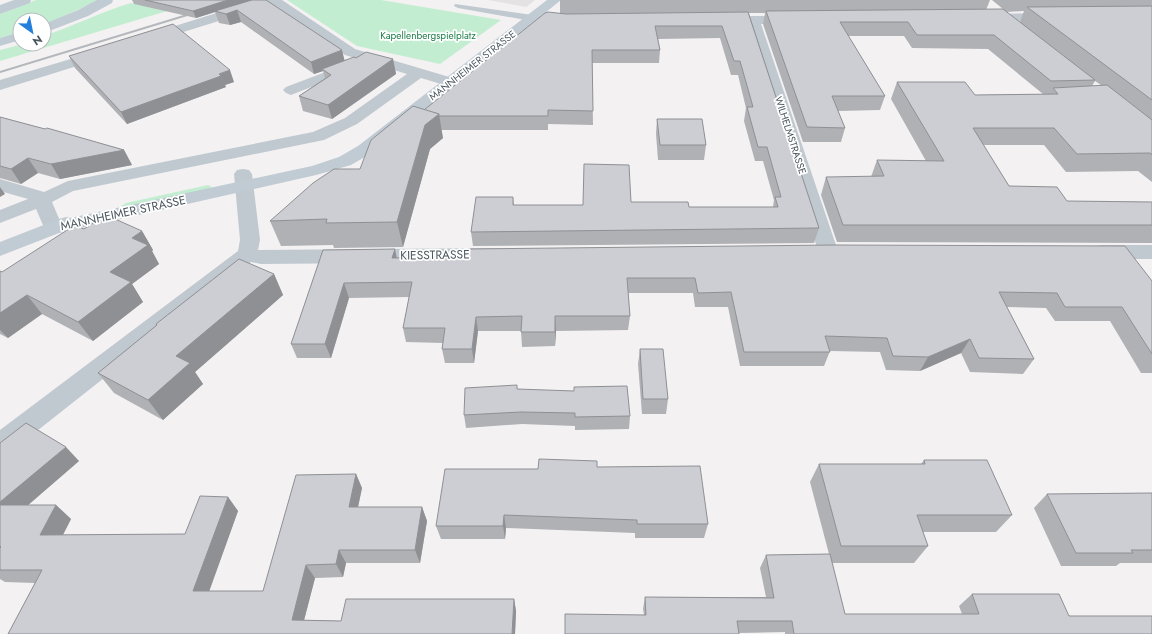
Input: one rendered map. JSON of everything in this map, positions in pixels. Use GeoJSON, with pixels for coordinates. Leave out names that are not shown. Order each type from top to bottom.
{"type":"FeatureCollection","features":[{"type":"Feature","properties":{"kind":"main road"},"geometry":{"type":"LineString","coordinates":[[0,10],[25,0]]}},
{"type":"Feature","properties":{"kind":"main road"},"geometry":{"type":"LineString","coordinates":[[52,26],[83,13],[107,0]]}},
{"type":"Feature","properties":{"kind":"main road","name":"MANNHEIMER STRASSE"},"geometry":{"type":"LineString","coordinates":[[0,249],[53,228],[244,180],[326,154],[389,129],[555,0]]}},
{"type":"Feature","properties":{"kind":"main road"},"geometry":{"type":"LineString","coordinates":[[0,42],[12,38]]}},
{"type":"Feature","properties":{"kind":"street"},"geometry":{"type":"LineString","coordinates":[[138,42],[263,3],[277,3],[350,52],[451,82]]}},
{"type":"Feature","properties":{"kind":"street"},"geometry":{"type":"LineString","coordinates":[[984,3],[1019,31]]}},
{"type":"Feature","properties":{"kind":"street"},"geometry":{"type":"LineString","coordinates":[[970,18],[1067,16]]}},
{"type":"Feature","properties":{"kind":"street"},"geometry":{"type":"LineString","coordinates":[[532,18],[550,20]]}},
{"type":"Feature","properties":{"kind":"street"},"geometry":{"type":"LineString","coordinates":[[706,20],[807,19]]}},
{"type":"Feature","properties":{"kind":"street","name":"WILHELMSTRASSE"},"geometry":{"type":"LineString","coordinates":[[753,20],[828,251]]}},
{"type":"Feature","properties":{"kind":"street"},"geometry":{"type":"LineString","coordinates":[[0,85],[116,49]]}},
{"type":"Feature","properties":{"kind":"street"},"geometry":{"type":"LineString","coordinates":[[292,90],[370,59]]}},
{"type":"Feature","properties":{"kind":"street"},"geometry":{"type":"LineString","coordinates":[[0,217],[42,200],[68,187],[318,136],[351,121],[419,73]]}},
{"type":"Feature","properties":{"kind":"street"},"geometry":{"type":"LineString","coordinates":[[0,445],[247,254],[250,240],[244,180]]}},
{"type":"Feature","properties":{"kind":"street"},"geometry":{"type":"LineString","coordinates":[[0,185],[38,196],[42,200],[53,228]]}},
{"type":"Feature","properties":{"kind":"street"},"geometry":{"type":"LineString","coordinates":[[1081,252],[1152,252]]}},
{"type":"Feature","properties":{"kind":"street","name":"KIESSTRASSE"},"geometry":{"type":"LineString","coordinates":[[247,254],[261,257],[519,254]]}},
{"type":"Feature","properties":{"kind":"lane"},"geometry":{"type":"LineString","coordinates":[[458,6],[532,18]]}},
{"type":"Feature","properties":{"kind":"shaded area"},"geometry":{"type":"Polygon","coordinates":[[[488,0],[535,0],[526,7],[488,0]]]}},
{"type":"Feature","properties":{"kind":"green space"},"geometry":{"type":"Polygon","coordinates":[[[36,0],[99,0],[52,21],[52,12],[12,12],[12,34],[0,38],[0,14],[36,0]]]}},
{"type":"Feature","properties":{"kind":"green space","name":"Kapellenbergspielplatz"},"geometry":{"type":"Polygon","coordinates":[[[287,0],[381,0],[501,20],[440,64],[357,46],[287,0]]]}},
{"type":"Feature","properties":{"kind":"green space"},"geometry":{"type":"Polygon","coordinates":[[[131,3],[167,11],[52,45],[52,33],[131,3]]]}},
{"type":"Feature","properties":{"kind":"green space"},"geometry":{"type":"Polygon","coordinates":[[[12,47],[12,52],[30,52],[0,61],[0,50],[12,47]]]}},
{"type":"Feature","properties":{"kind":"green space"},"geometry":{"type":"Polygon","coordinates":[[[208,185],[212,187],[208,190],[125,208],[121,206],[126,203],[208,185]]]}},
{"type":"Feature","properties":{"kind":"building"},"geometry":{"type":"Polygon","coordinates":[[[145,0],[228,0],[193,11],[145,0]]]}},
{"type":"Feature","properties":{"kind":"building"},"geometry":{"type":"Polygon","coordinates":[[[252,0],[266,0],[342,50],[311,62],[237,10],[226,14],[215,11],[252,0]]]}},
{"type":"Feature","properties":{"kind":"building"},"geometry":{"type":"Polygon","coordinates":[[[1152,6],[1152,100],[1027,7],[1152,6]]]}},
{"type":"Feature","properties":{"kind":"building"},"geometry":{"type":"Polygon","coordinates":[[[1003,9],[1095,80],[1051,81],[994,35],[917,35],[908,22],[840,22],[885,96],[832,96],[845,128],[807,127],[766,11],[1003,9]]]}},
{"type":"Feature","properties":{"kind":"building"},"geometry":{"type":"Polygon","coordinates":[[[548,12],[566,14],[748,12],[819,228],[471,232],[476,197],[513,197],[513,205],[583,205],[584,164],[629,165],[631,202],[688,202],[689,207],[778,207],[775,197],[781,197],[767,147],[758,147],[747,107],[753,107],[740,61],[734,61],[722,26],[655,26],[660,50],[592,50],[593,111],[548,110],[548,116],[439,116],[439,114],[424,110],[548,12]]]}},
{"type":"Feature","properties":{"kind":"building"},"geometry":{"type":"Polygon","coordinates":[[[173,24],[230,70],[219,74],[221,76],[121,112],[69,56],[173,24]]]}},
{"type":"Feature","properties":{"kind":"building"},"geometry":{"type":"Polygon","coordinates":[[[366,52],[393,59],[328,105],[299,96],[331,75],[322,69],[354,57],[356,58],[366,52]]]}},
{"type":"Feature","properties":{"kind":"building"},"geometry":{"type":"Polygon","coordinates":[[[897,82],[965,82],[975,95],[1058,94],[1053,88],[1107,85],[1152,120],[1152,155],[1150,153],[1077,154],[1054,128],[973,128],[1009,186],[1057,187],[1067,201],[1152,202],[1152,225],[843,225],[826,177],[884,176],[877,160],[944,161],[897,82]]]}},
{"type":"Feature","properties":{"kind":"building"},"geometry":{"type":"Polygon","coordinates":[[[413,106],[439,114],[425,125],[397,222],[326,223],[327,219],[270,221],[313,183],[334,169],[360,169],[371,140],[413,106]]]}},
{"type":"Feature","properties":{"kind":"building"},"geometry":{"type":"Polygon","coordinates":[[[0,117],[45,129],[47,128],[124,150],[51,164],[28,158],[11,169],[0,166],[0,117]]]}},
{"type":"Feature","properties":{"kind":"building"},"geometry":{"type":"Polygon","coordinates":[[[657,119],[702,119],[706,145],[660,145],[657,119]]]}},
{"type":"Feature","properties":{"kind":"building"},"geometry":{"type":"Polygon","coordinates":[[[106,215],[142,231],[132,238],[148,245],[110,272],[131,282],[78,322],[27,295],[0,313],[0,271],[2,272],[75,225],[84,229],[106,215]]]}},
{"type":"Feature","properties":{"kind":"building"},"geometry":{"type":"Polygon","coordinates":[[[833,245],[1125,246],[1152,281],[1152,354],[1122,307],[1065,307],[1057,293],[999,292],[1034,359],[979,358],[970,339],[928,357],[893,356],[887,338],[825,336],[830,352],[744,352],[731,292],[698,293],[695,278],[627,278],[630,316],[555,316],[555,332],[521,332],[522,316],[476,317],[472,349],[442,349],[445,328],[403,328],[412,282],[344,283],[325,344],[291,344],[323,250],[395,249],[392,258],[467,257],[468,249],[833,245]]]}},
{"type":"Feature","properties":{"kind":"building"},"geometry":{"type":"Polygon","coordinates":[[[239,259],[274,274],[176,356],[190,363],[148,400],[98,373],[157,325],[156,324],[239,259]]]}},
{"type":"Feature","properties":{"kind":"building"},"geometry":{"type":"Polygon","coordinates":[[[640,349],[663,349],[668,399],[643,399],[640,349]]]}},
{"type":"Feature","properties":{"kind":"building"},"geometry":{"type":"Polygon","coordinates":[[[517,385],[517,389],[574,391],[574,387],[627,386],[630,416],[575,417],[575,413],[521,412],[464,415],[465,388],[517,385]]]}},
{"type":"Feature","properties":{"kind":"building"},"geometry":{"type":"Polygon","coordinates":[[[26,423],[66,447],[0,502],[0,443],[26,423]]]}},
{"type":"Feature","properties":{"kind":"building"},"geometry":{"type":"Polygon","coordinates":[[[539,459],[597,461],[597,467],[700,466],[708,524],[637,524],[637,520],[504,515],[503,526],[436,526],[445,469],[538,469],[539,459]]]}},
{"type":"Feature","properties":{"kind":"building"},"geometry":{"type":"Polygon","coordinates":[[[924,460],[987,460],[1012,515],[917,515],[928,546],[841,546],[819,464],[925,464],[924,460]]]}},
{"type":"Feature","properties":{"kind":"building"},"geometry":{"type":"Polygon","coordinates":[[[356,474],[349,507],[422,507],[415,550],[339,550],[336,564],[306,565],[292,620],[341,621],[346,599],[514,599],[512,634],[8,634],[42,570],[0,570],[0,505],[56,505],[40,535],[185,534],[200,496],[228,497],[193,591],[263,591],[296,475],[356,474]]]}},
{"type":"Feature","properties":{"kind":"building"},"geometry":{"type":"Polygon","coordinates":[[[1152,493],[1152,550],[1131,550],[1133,553],[1076,553],[1047,494],[1152,493]]]}},
{"type":"Feature","properties":{"kind":"building"},"geometry":{"type":"Polygon","coordinates":[[[830,554],[845,614],[979,614],[972,594],[1059,594],[1069,616],[1152,616],[1152,634],[794,634],[792,621],[737,621],[739,634],[565,634],[565,614],[646,615],[645,597],[774,598],[766,555],[830,554]]]}},
{"type":"Feature","properties":{"kind":"railway"},"geometry":{"type":"LineString","coordinates":[[0,72],[197,12]]}}]}
